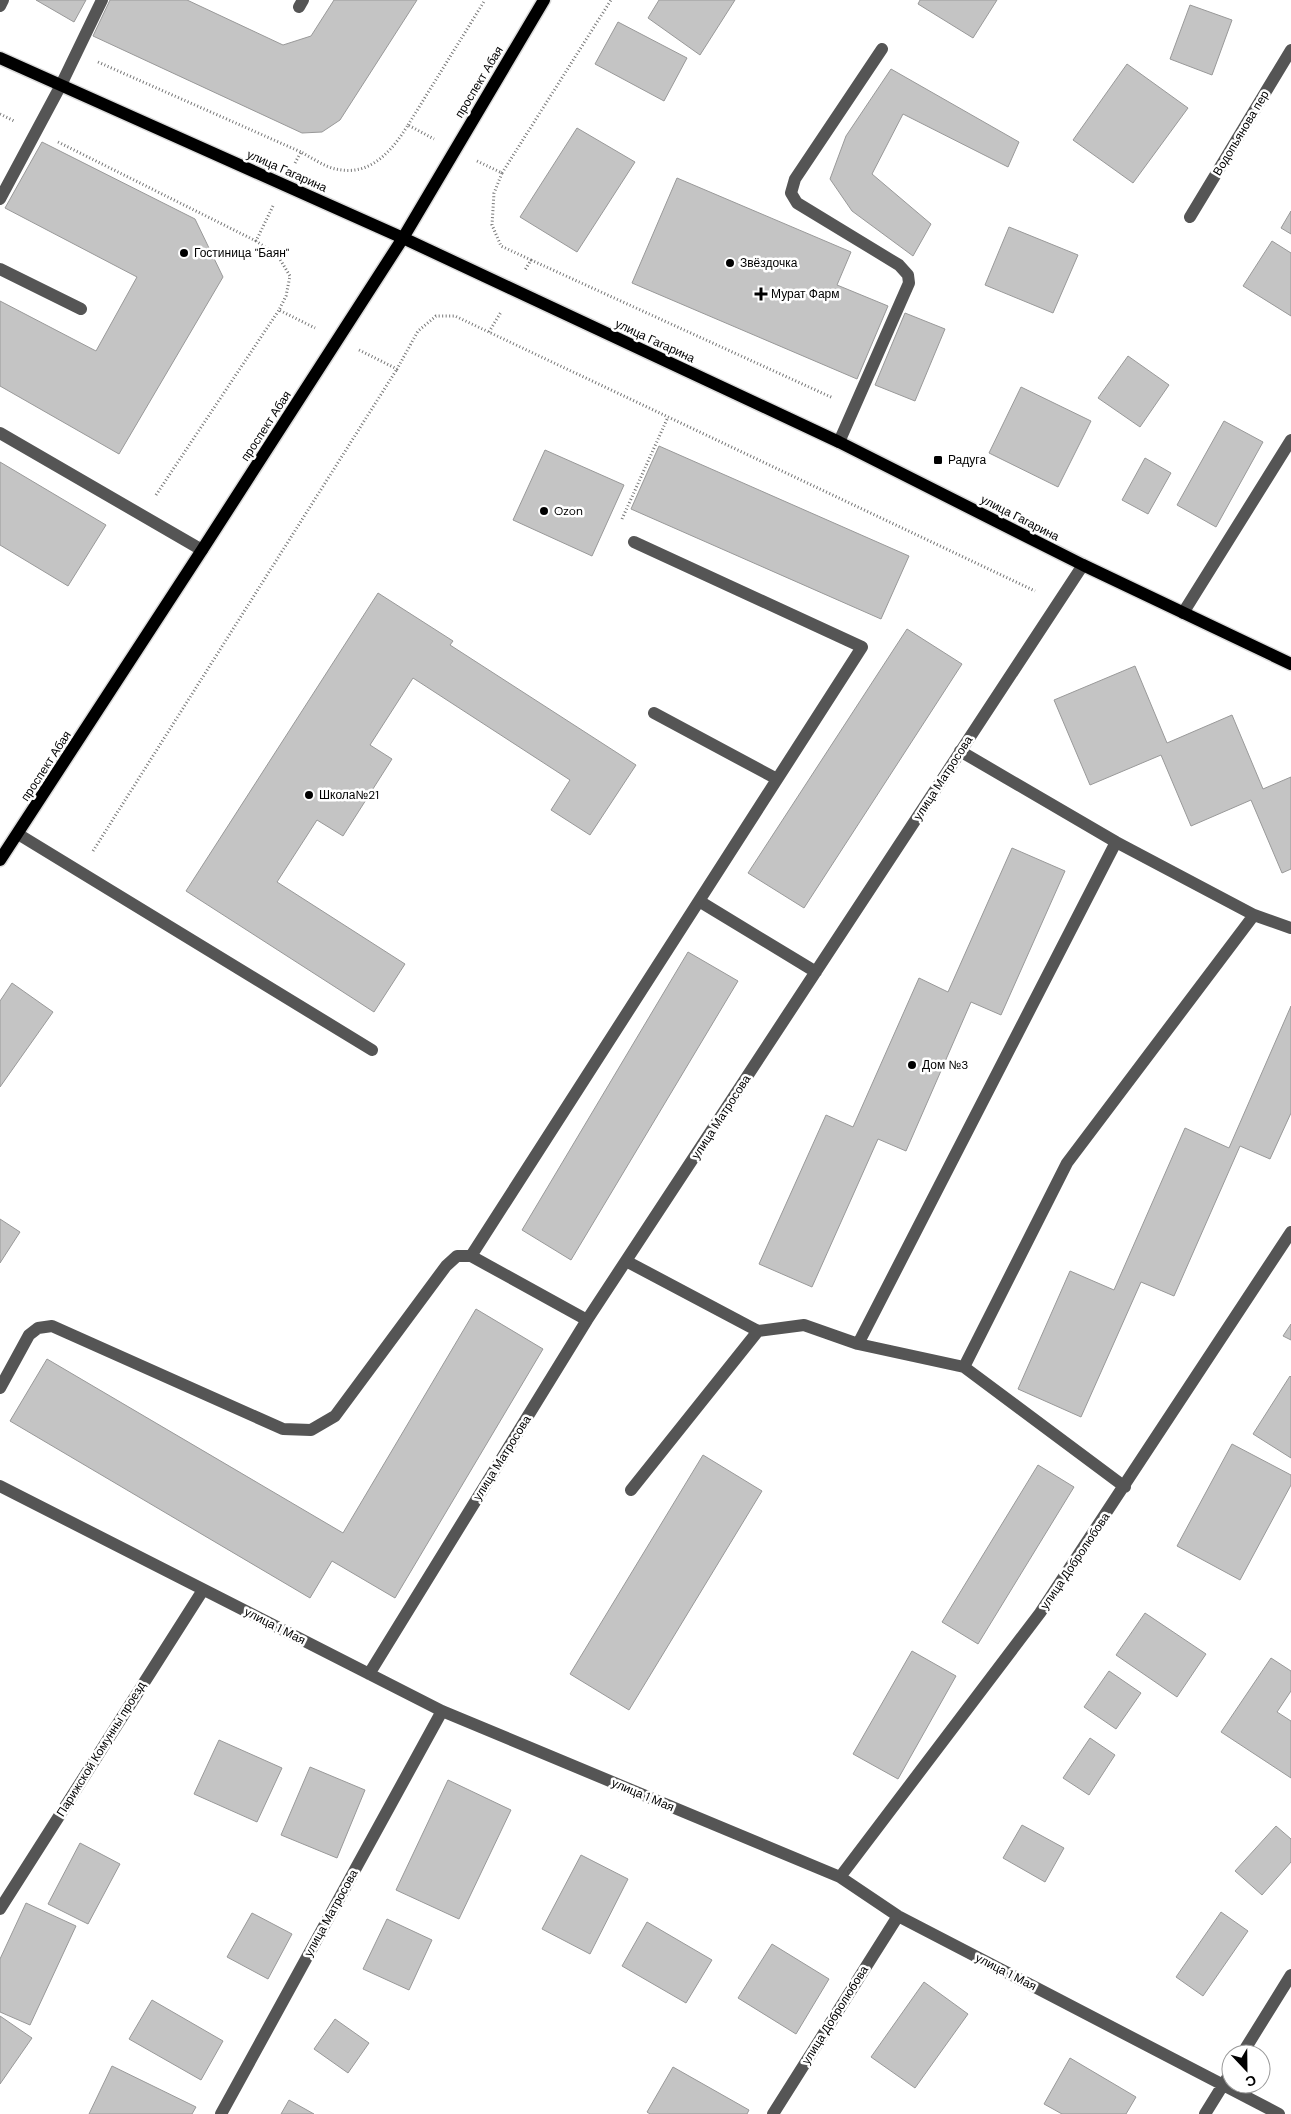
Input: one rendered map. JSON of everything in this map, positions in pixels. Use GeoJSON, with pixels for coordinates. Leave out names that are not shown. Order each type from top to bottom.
{"type":"FeatureCollection","features":[{"type":"Feature","properties":{"kind":"main road","name":"проспект Абая"},"geometry":{"type":"LineString","coordinates":[[0,860],[403,238],[544,0]]}},
{"type":"Feature","properties":{"kind":"main road","name":"улица Гагарина"},"geometry":{"type":"LineString","coordinates":[[0,58],[403,238],[839,442],[1083,565],[1291,664]]}},
{"type":"Feature","properties":{"kind":"street"},"geometry":{"type":"LineString","coordinates":[[0,6],[3,0]]}},
{"type":"Feature","properties":{"kind":"street"},"geometry":{"type":"LineString","coordinates":[[0,199],[61,85],[102,0]]}},
{"type":"Feature","properties":{"kind":"street"},"geometry":{"type":"LineString","coordinates":[[839,442],[909,284],[908,275],[899,265],[797,203],[791,193],[795,179],[882,49]]}},
{"type":"Feature","properties":{"kind":"street","name":"Водопьянова пер"},"geometry":{"type":"LineString","coordinates":[[1190,216],[1291,50]]}},
{"type":"Feature","properties":{"kind":"street"},"geometry":{"type":"LineString","coordinates":[[0,269],[81,309]]}},
{"type":"Feature","properties":{"kind":"street"},"geometry":{"type":"LineString","coordinates":[[0,434],[202,550]]}},
{"type":"Feature","properties":{"kind":"street"},"geometry":{"type":"LineString","coordinates":[[1183,613],[1291,440]]}},
{"type":"Feature","properties":{"kind":"street"},"geometry":{"type":"LineString","coordinates":[[471,1256],[862,646],[634,542]]}},
{"type":"Feature","properties":{"kind":"street","name":"улица Матросова"},"geometry":{"type":"LineString","coordinates":[[369,1674],[587,1320],[1083,565]]}},
{"type":"Feature","properties":{"kind":"street"},"geometry":{"type":"LineString","coordinates":[[654,713],[777,779]]}},
{"type":"Feature","properties":{"kind":"street"},"geometry":{"type":"LineString","coordinates":[[960,752],[1116,842],[1254,915],[1291,928]]}},
{"type":"Feature","properties":{"kind":"street"},"geometry":{"type":"LineString","coordinates":[[18,834],[372,1050]]}},
{"type":"Feature","properties":{"kind":"street"},"geometry":{"type":"LineString","coordinates":[[858,1344],[1116,842]]}},
{"type":"Feature","properties":{"kind":"street"},"geometry":{"type":"LineString","coordinates":[[699,901],[816,972]]}},
{"type":"Feature","properties":{"kind":"street"},"geometry":{"type":"LineString","coordinates":[[964,1367],[1067,1163],[1254,915]]}},
{"type":"Feature","properties":{"kind":"street","name":"улица Добролюбова"},"geometry":{"type":"LineString","coordinates":[[840,1877],[1040,1613],[1125,1487],[1291,1232]]}},
{"type":"Feature","properties":{"kind":"street"},"geometry":{"type":"LineString","coordinates":[[0,1388],[29,1335],[38,1328],[52,1326],[282,1429],[311,1430],[335,1416],[446,1266],[457,1256],[471,1256],[587,1320]]}},
{"type":"Feature","properties":{"kind":"street"},"geometry":{"type":"LineString","coordinates":[[626,1261],[758,1332],[804,1326],[858,1344],[964,1367],[1125,1487]]}},
{"type":"Feature","properties":{"kind":"street"},"geometry":{"type":"LineString","coordinates":[[631,1490],[758,1332]]}},
{"type":"Feature","properties":{"kind":"street","name":"улица 1 Мая"},"geometry":{"type":"LineString","coordinates":[[2,1490],[442,1711],[840,1877],[898,1916],[1221,2084]]}},
{"type":"Feature","properties":{"kind":"street","name":"Парижской Комунны проезд"},"geometry":{"type":"LineString","coordinates":[[0,1909],[203,1590]]}},
{"type":"Feature","properties":{"kind":"street","name":"улица Матросова"},"geometry":{"type":"LineString","coordinates":[[221,2114],[442,1711]]}},
{"type":"Feature","properties":{"kind":"street","name":"улица Добролюбова"},"geometry":{"type":"LineString","coordinates":[[773,2114],[898,1916]]}},
{"type":"Feature","properties":{"kind":"street"},"geometry":{"type":"LineString","coordinates":[[1248,2044],[1291,1974]]}},
{"type":"Feature","properties":{"kind":"street"},"geometry":{"type":"LineString","coordinates":[[1204,2114],[1221,2088]]}},
{"type":"Feature","properties":{"kind":"street","name":"улица 1 Мая"},"geometry":{"type":"LineString","coordinates":[[1240,2094],[1279,2114]]}},
{"type":"Feature","properties":{"kind":"path"},"geometry":{"type":"LineString","coordinates":[[77,52],[336,169],[356,170],[379,161],[395,147],[485,0]]}},
{"type":"Feature","properties":{"kind":"path"},"geometry":{"type":"LineString","coordinates":[[611,0],[502,173],[494,193],[492,226],[502,246],[854,408]]}},
{"type":"Feature","properties":{"kind":"path"},"geometry":{"type":"LineString","coordinates":[[0,114],[256,241],[278,256],[290,276],[286,296],[279,310],[143,515]]}},
{"type":"Feature","properties":{"kind":"path"},"geometry":{"type":"LineString","coordinates":[[408,125],[502,173]]}},
{"type":"Feature","properties":{"kind":"path"},"geometry":{"type":"LineString","coordinates":[[256,241],[301,152]]}},
{"type":"Feature","properties":{"kind":"path"},"geometry":{"type":"LineString","coordinates":[[489,332],[531,260]]}},
{"type":"Feature","properties":{"kind":"path"},"geometry":{"type":"LineString","coordinates":[[279,310],[398,369]]}},
{"type":"Feature","properties":{"kind":"path"},"geometry":{"type":"LineString","coordinates":[[80,871],[398,369],[418,331],[436,316],[455,316],[1058,602]]}},
{"type":"Feature","properties":{"kind":"path"},"geometry":{"type":"LineString","coordinates":[[634,542],[621,531],[621,522],[668,417]]}},
{"type":"Feature","properties":{"kind":"building"},"geometry":{"type":"Polygon","coordinates":[[[36,0],[86,0],[74,22],[36,0]]]}},
{"type":"Feature","properties":{"kind":"building"},"geometry":{"type":"Polygon","coordinates":[[[110,0],[187,0],[283,45],[311,36],[334,0],[417,0],[340,120],[322,132],[302,133],[93,36],[110,0]]]}},
{"type":"Feature","properties":{"kind":"building"},"geometry":{"type":"Polygon","coordinates":[[[659,0],[735,0],[700,55],[648,18],[659,0]]]}},
{"type":"Feature","properties":{"kind":"building"},"geometry":{"type":"Polygon","coordinates":[[[920,0],[997,0],[973,38],[918,4],[920,0]]]}},
{"type":"Feature","properties":{"kind":"building"},"geometry":{"type":"Polygon","coordinates":[[[1190,5],[1232,20],[1212,75],[1170,59],[1190,5]]]}},
{"type":"Feature","properties":{"kind":"building"},"geometry":{"type":"Polygon","coordinates":[[[618,22],[687,58],[664,101],[595,64],[618,22]]]}},
{"type":"Feature","properties":{"kind":"building"},"geometry":{"type":"Polygon","coordinates":[[[1127,64],[1188,108],[1133,183],[1073,140],[1127,64]]]}},
{"type":"Feature","properties":{"kind":"building"},"geometry":{"type":"Polygon","coordinates":[[[891,69],[1019,142],[1008,167],[903,114],[872,174],[931,224],[913,256],[852,211],[830,179],[846,136],[891,69]]]}},
{"type":"Feature","properties":{"kind":"building"},"geometry":{"type":"Polygon","coordinates":[[[577,128],[635,162],[577,252],[520,217],[577,128]]]}},
{"type":"Feature","properties":{"kind":"building"},"geometry":{"type":"Polygon","coordinates":[[[42,142],[195,219],[223,277],[119,454],[0,386],[0,301],[96,351],[137,277],[5,208],[42,142]]]}},
{"type":"Feature","properties":{"kind":"building"},"geometry":{"type":"Polygon","coordinates":[[[677,178],[851,252],[837,285],[888,306],[857,379],[632,283],[677,178]]]}},
{"type":"Feature","properties":{"kind":"building"},"geometry":{"type":"Polygon","coordinates":[[[1291,211],[1291,234],[1281,228],[1291,211]]]}},
{"type":"Feature","properties":{"kind":"building"},"geometry":{"type":"Polygon","coordinates":[[[1009,227],[1078,255],[1053,313],[985,285],[1009,227]]]}},
{"type":"Feature","properties":{"kind":"building"},"geometry":{"type":"Polygon","coordinates":[[[1272,241],[1291,253],[1291,316],[1243,286],[1272,241]]]}},
{"type":"Feature","properties":{"kind":"building"},"geometry":{"type":"Polygon","coordinates":[[[905,313],[945,329],[915,401],[875,385],[905,313]]]}},
{"type":"Feature","properties":{"kind":"building"},"geometry":{"type":"Polygon","coordinates":[[[1128,356],[1169,385],[1140,427],[1098,398],[1128,356]]]}},
{"type":"Feature","properties":{"kind":"building"},"geometry":{"type":"Polygon","coordinates":[[[1021,387],[1091,421],[1058,487],[989,453],[1021,387]]]}},
{"type":"Feature","properties":{"kind":"building"},"geometry":{"type":"Polygon","coordinates":[[[1224,421],[1263,442],[1216,527],[1177,505],[1224,421]]]}},
{"type":"Feature","properties":{"kind":"building"},"geometry":{"type":"Polygon","coordinates":[[[659,446],[909,556],[881,619],[631,509],[659,446]]]}},
{"type":"Feature","properties":{"kind":"building"},"geometry":{"type":"Polygon","coordinates":[[[545,450],[624,485],[592,556],[513,520],[545,450]]]}},
{"type":"Feature","properties":{"kind":"building"},"geometry":{"type":"Polygon","coordinates":[[[1145,458],[1171,473],[1148,514],[1122,500],[1145,458]]]}},
{"type":"Feature","properties":{"kind":"building"},"geometry":{"type":"Polygon","coordinates":[[[0,462],[106,525],[68,586],[0,545],[0,462]]]}},
{"type":"Feature","properties":{"kind":"building","name":"Школа№21"},"geometry":{"type":"Polygon","coordinates":[[[378,593],[453,641],[450,645],[636,765],[590,835],[551,810],[570,780],[413,678],[370,745],[392,759],[343,836],[317,820],[277,882],[405,964],[374,1012],[186,891],[378,593]]]}},
{"type":"Feature","properties":{"kind":"building"},"geometry":{"type":"Polygon","coordinates":[[[907,629],[962,664],[804,908],[748,873],[907,629]]]}},
{"type":"Feature","properties":{"kind":"building"},"geometry":{"type":"Polygon","coordinates":[[[1135,666],[1167,743],[1232,715],[1263,789],[1291,777],[1291,869],[1282,873],[1251,800],[1191,826],[1161,755],[1090,785],[1054,700],[1135,666]]]}},
{"type":"Feature","properties":{"kind":"building","name":"Дом №3"},"geometry":{"type":"Polygon","coordinates":[[[1012,848],[1065,871],[1001,1015],[971,1002],[906,1151],[878,1139],[812,1287],[759,1264],[826,1115],[853,1127],[919,978],[948,992],[1012,848]]]}},
{"type":"Feature","properties":{"kind":"building"},"geometry":{"type":"Polygon","coordinates":[[[688,952],[738,981],[571,1260],[522,1230],[688,952]]]}},
{"type":"Feature","properties":{"kind":"building"},"geometry":{"type":"Polygon","coordinates":[[[12,983],[53,1012],[0,1087],[0,1001],[12,983]]]}},
{"type":"Feature","properties":{"kind":"building"},"geometry":{"type":"Polygon","coordinates":[[[1291,1006],[1291,1113],[1270,1159],[1240,1146],[1174,1296],[1141,1282],[1081,1417],[1018,1389],[1070,1271],[1114,1290],[1185,1128],[1229,1148],[1291,1006]]]}},
{"type":"Feature","properties":{"kind":"building"},"geometry":{"type":"Polygon","coordinates":[[[0,1219],[20,1232],[0,1263],[0,1219]]]}},
{"type":"Feature","properties":{"kind":"building"},"geometry":{"type":"Polygon","coordinates":[[[476,1309],[543,1349],[395,1598],[332,1561],[310,1598],[10,1421],[47,1359],[343,1533],[476,1309]]]}},
{"type":"Feature","properties":{"kind":"building"},"geometry":{"type":"Polygon","coordinates":[[[1291,1324],[1291,1340],[1283,1336],[1291,1324]]]}},
{"type":"Feature","properties":{"kind":"building"},"geometry":{"type":"Polygon","coordinates":[[[1291,1377],[1291,1458],[1253,1434],[1291,1377]]]}},
{"type":"Feature","properties":{"kind":"building"},"geometry":{"type":"Polygon","coordinates":[[[1232,1444],[1291,1475],[1291,1485],[1240,1580],[1177,1546],[1232,1444]]]}},
{"type":"Feature","properties":{"kind":"building"},"geometry":{"type":"Polygon","coordinates":[[[703,1455],[762,1491],[629,1710],[570,1674],[703,1455]]]}},
{"type":"Feature","properties":{"kind":"building"},"geometry":{"type":"Polygon","coordinates":[[[1038,1465],[1074,1487],[978,1644],[942,1622],[1038,1465]]]}},
{"type":"Feature","properties":{"kind":"building"},"geometry":{"type":"Polygon","coordinates":[[[1145,1613],[1206,1654],[1177,1697],[1116,1655],[1145,1613]]]}},
{"type":"Feature","properties":{"kind":"building"},"geometry":{"type":"Polygon","coordinates":[[[912,1651],[956,1676],[898,1779],[853,1754],[912,1651]]]}},
{"type":"Feature","properties":{"kind":"building"},"geometry":{"type":"Polygon","coordinates":[[[1271,1658],[1291,1671],[1291,1691],[1277,1712],[1291,1721],[1291,1778],[1221,1732],[1271,1658]]]}},
{"type":"Feature","properties":{"kind":"building"},"geometry":{"type":"Polygon","coordinates":[[[1109,1671],[1141,1693],[1116,1729],[1084,1707],[1109,1671]]]}},
{"type":"Feature","properties":{"kind":"building"},"geometry":{"type":"Polygon","coordinates":[[[1090,1738],[1115,1755],[1089,1795],[1063,1778],[1090,1738]]]}},
{"type":"Feature","properties":{"kind":"building"},"geometry":{"type":"Polygon","coordinates":[[[219,1740],[282,1768],[257,1822],[194,1794],[219,1740]]]}},
{"type":"Feature","properties":{"kind":"building"},"geometry":{"type":"Polygon","coordinates":[[[310,1767],[365,1790],[337,1858],[281,1835],[310,1767]]]}},
{"type":"Feature","properties":{"kind":"building"},"geometry":{"type":"Polygon","coordinates":[[[448,1780],[511,1810],[459,1919],[396,1890],[448,1780]]]}},
{"type":"Feature","properties":{"kind":"building"},"geometry":{"type":"Polygon","coordinates":[[[1022,1825],[1064,1848],[1045,1882],[1003,1858],[1022,1825]]]}},
{"type":"Feature","properties":{"kind":"building"},"geometry":{"type":"Polygon","coordinates":[[[1276,1826],[1291,1839],[1291,1862],[1262,1895],[1235,1871],[1276,1826]]]}},
{"type":"Feature","properties":{"kind":"building"},"geometry":{"type":"Polygon","coordinates":[[[80,1843],[120,1864],[88,1924],[48,1904],[80,1843]]]}},
{"type":"Feature","properties":{"kind":"building"},"geometry":{"type":"Polygon","coordinates":[[[581,1855],[628,1879],[590,1954],[542,1929],[581,1855]]]}},
{"type":"Feature","properties":{"kind":"building"},"geometry":{"type":"Polygon","coordinates":[[[26,1903],[76,1926],[30,2025],[0,2012],[0,1959],[26,1903]]]}},
{"type":"Feature","properties":{"kind":"building"},"geometry":{"type":"Polygon","coordinates":[[[1221,1912],[1248,1931],[1203,1996],[1176,1977],[1221,1912]]]}},
{"type":"Feature","properties":{"kind":"building"},"geometry":{"type":"Polygon","coordinates":[[[252,1913],[292,1934],[268,1979],[227,1957],[252,1913]]]}},
{"type":"Feature","properties":{"kind":"building"},"geometry":{"type":"Polygon","coordinates":[[[387,1919],[432,1940],[409,1990],[363,1969],[387,1919]]]}},
{"type":"Feature","properties":{"kind":"building"},"geometry":{"type":"Polygon","coordinates":[[[647,1922],[712,1960],[686,2003],[622,1966],[647,1922]]]}},
{"type":"Feature","properties":{"kind":"building"},"geometry":{"type":"Polygon","coordinates":[[[772,1944],[829,1979],[796,2034],[738,1998],[772,1944]]]}},
{"type":"Feature","properties":{"kind":"building"},"geometry":{"type":"Polygon","coordinates":[[[924,1982],[968,2014],[915,2088],[871,2057],[924,1982]]]}},
{"type":"Feature","properties":{"kind":"building"},"geometry":{"type":"Polygon","coordinates":[[[152,2000],[223,2041],[201,2080],[129,2039],[152,2000]]]}},
{"type":"Feature","properties":{"kind":"building"},"geometry":{"type":"Polygon","coordinates":[[[0,2016],[32,2038],[0,2084],[0,2016]]]}},
{"type":"Feature","properties":{"kind":"building"},"geometry":{"type":"Polygon","coordinates":[[[335,2019],[369,2043],[348,2073],[314,2049],[335,2019]]]}},
{"type":"Feature","properties":{"kind":"building"},"geometry":{"type":"Polygon","coordinates":[[[1070,2058],[1136,2097],[1126,2114],[1062,2114],[1044,2104],[1070,2058]]]}},
{"type":"Feature","properties":{"kind":"building"},"geometry":{"type":"Polygon","coordinates":[[[112,2066],[196,2107],[192,2114],[89,2114],[112,2066]]]}},
{"type":"Feature","properties":{"kind":"building"},"geometry":{"type":"Polygon","coordinates":[[[673,2067],[749,2110],[747,2114],[650,2114],[647,2112],[673,2067]]]}},
{"type":"Feature","properties":{"kind":"building"},"geometry":{"type":"Polygon","coordinates":[[[289,2100],[314,2114],[281,2114],[289,2100]]]}},
{"type":"Feature","properties":{"kind":"place","name":"Гостиница \"Баян\""},"geometry":{"type":"Point","coordinates":[184,253]}},
{"type":"Feature","properties":{"kind":"place","name":"Звёздочка"},"geometry":{"type":"Point","coordinates":[730,263]}},
{"type":"Feature","properties":{"kind":"place","name":"Мурат Фарм"},"geometry":{"type":"Point","coordinates":[761,294]}},
{"type":"Feature","properties":{"kind":"place","name":"Радуга"},"geometry":{"type":"Point","coordinates":[938,460]}},
{"type":"Feature","properties":{"kind":"place","name":"Ozon"},"geometry":{"type":"Point","coordinates":[544,511]}},
{"type":"Feature","properties":{"kind":"place","name":"Школа№21"},"geometry":{"type":"Point","coordinates":[309,795]}},
{"type":"Feature","properties":{"kind":"place","name":"Дом №3"},"geometry":{"type":"Point","coordinates":[912,1065]}}]}
